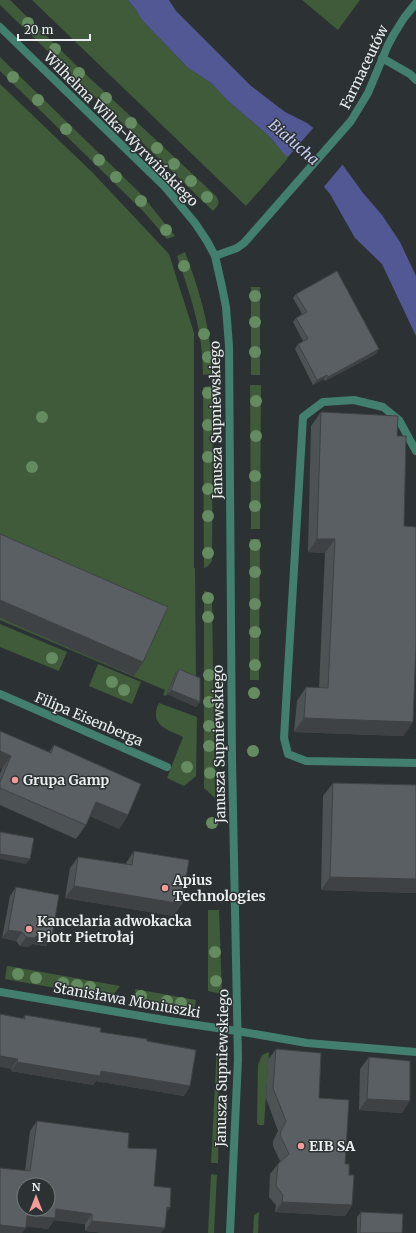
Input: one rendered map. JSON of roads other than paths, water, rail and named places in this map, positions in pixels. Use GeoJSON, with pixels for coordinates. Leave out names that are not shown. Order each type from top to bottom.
{"type":"FeatureCollection","features":[{"type":"Feature","properties":{"kind":"street","name":"Farmaceutów"},"geometry":{"type":"LineString","coordinates":[[214,256],[237,248],[244,243],[351,121],[368,93],[382,58],[398,26],[416,3]]}},
{"type":"Feature","properties":{"kind":"street","name":"Wilhelma Wilka-Wyrwińskiego"},"geometry":{"type":"LineString","coordinates":[[0,27],[165,187],[195,223],[207,241],[214,256]]}},
{"type":"Feature","properties":{"kind":"street"},"geometry":{"type":"LineString","coordinates":[[382,58],[410,74],[416,80]]}},
{"type":"Feature","properties":{"kind":"street","name":"Janusza Supniewskiego"},"geometry":{"type":"LineString","coordinates":[[214,256],[226,307],[230,369],[231,666],[238,1059],[230,1233]]}},
{"type":"Feature","properties":{"kind":"street"},"geometry":{"type":"LineString","coordinates":[[416,451],[399,420],[383,407],[354,400],[323,402],[303,417],[284,738],[288,754],[306,761],[416,763]]}},
{"type":"Feature","properties":{"kind":"street","name":"Filipa Eisenberga"},"geometry":{"type":"LineString","coordinates":[[0,694],[167,767]]}},
{"type":"Feature","properties":{"kind":"street","name":"Stanisława Moniuszki"},"geometry":{"type":"LineString","coordinates":[[0,992],[307,1043],[416,1052]]}},
{"type":"Feature","properties":{"kind":"water","name":"Białucha"},"geometry":{"type":"Polygon","coordinates":[[[128,0],[169,0],[176,11],[251,86],[285,112],[307,123],[316,130],[363,193],[382,215],[400,242],[416,276],[416,336],[382,264],[355,238],[330,194],[325,188],[283,153],[270,137],[227,100],[211,83],[187,67],[142,20],[128,0]]]}},
{"type":"Feature","properties":{"kind":"place","name":"Grupa Gamp"},"geometry":{"type":"Point","coordinates":[15,780]}},
{"type":"Feature","properties":{"kind":"place","name":"Apius Technologies"},"geometry":{"type":"Point","coordinates":[165,888]}},
{"type":"Feature","properties":{"kind":"place","name":"Kancelaria adwokacka Piotr Pietrołaj"},"geometry":{"type":"Point","coordinates":[29,929]}},
{"type":"Feature","properties":{"kind":"place","name":"EIB SA"},"geometry":{"type":"Point","coordinates":[301,1146]}}]}
